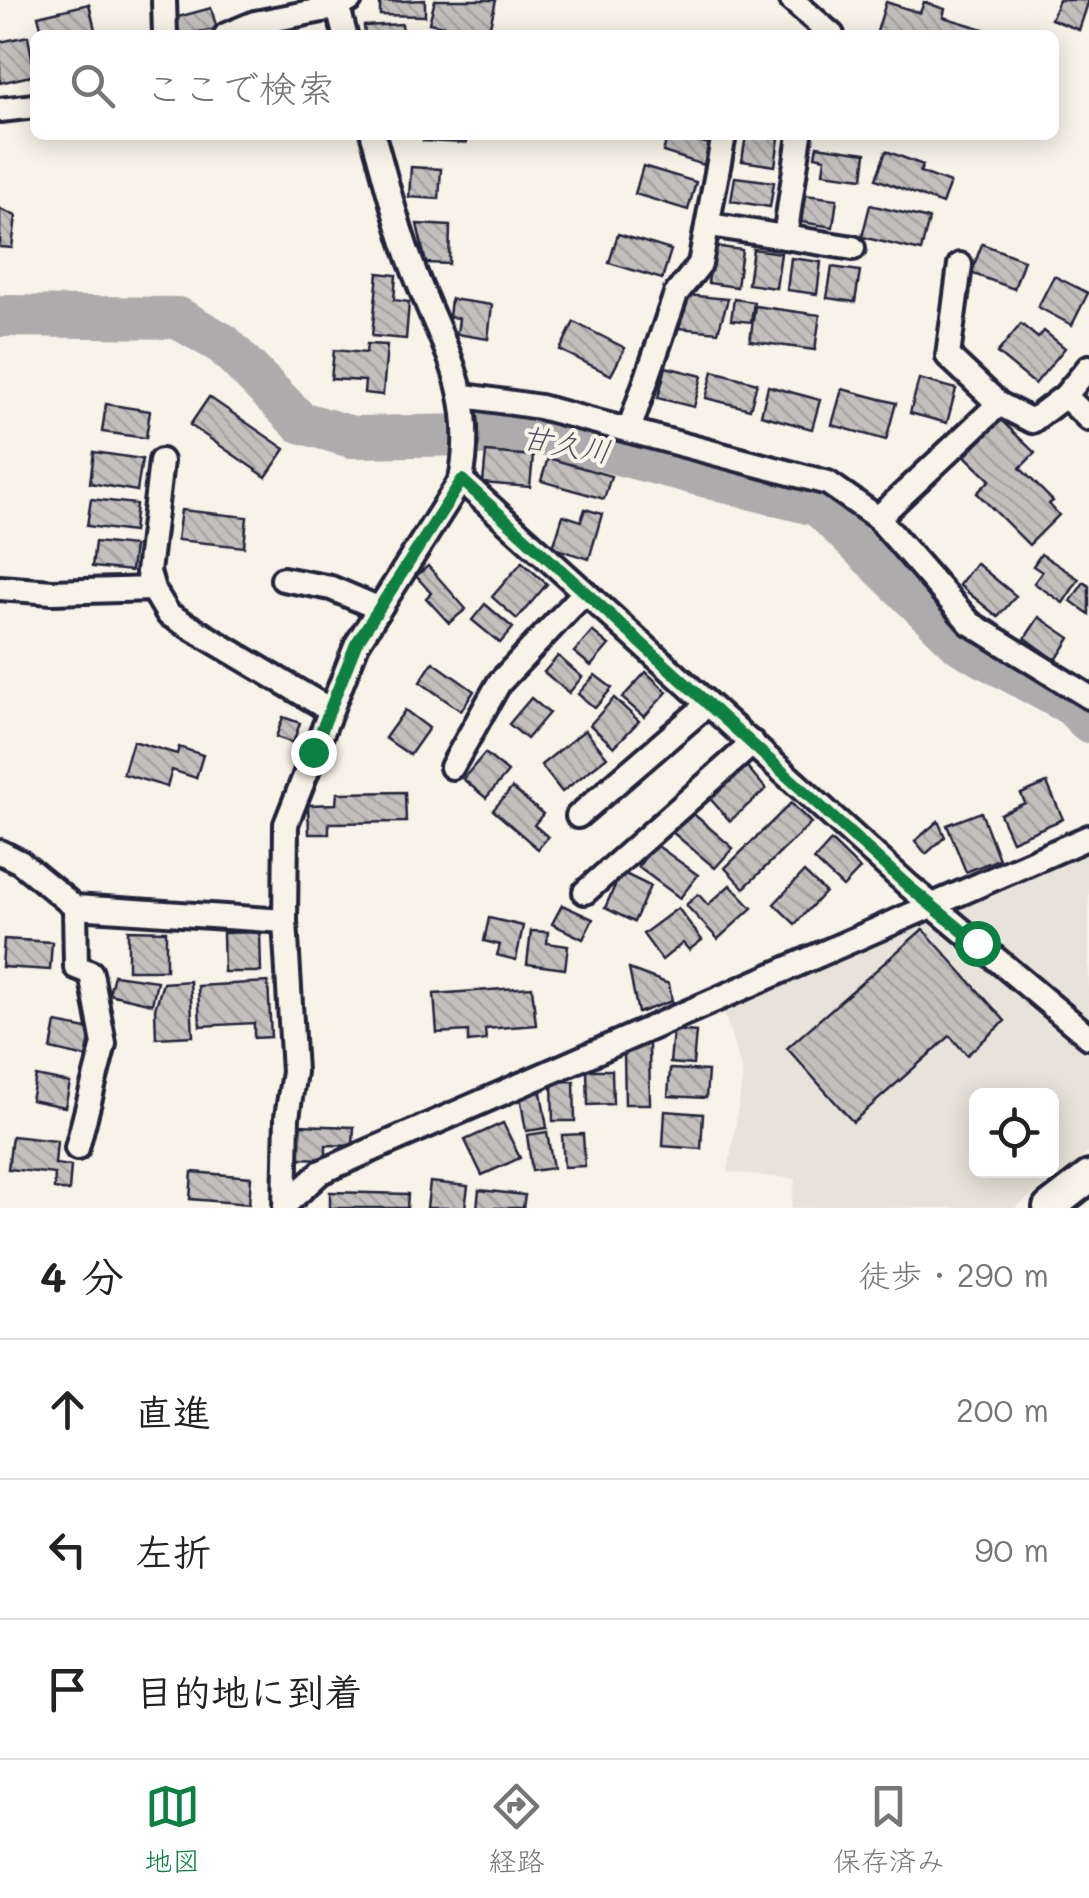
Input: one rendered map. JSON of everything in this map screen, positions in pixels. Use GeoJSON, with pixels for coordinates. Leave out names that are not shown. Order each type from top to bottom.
{"type":"FeatureCollection","features":[{"type":"Feature","properties":{"kind":"street"},"geometry":{"type":"LineString","coordinates":[[164,0],[165,30]]}},
{"type":"Feature","properties":{"kind":"street"},"geometry":{"type":"LineString","coordinates":[[792,0],[826,30]]}},
{"type":"Feature","properties":{"kind":"street"},"geometry":{"type":"LineString","coordinates":[[238,30],[344,3],[345,30]]}},
{"type":"Feature","properties":{"kind":"street"},"geometry":{"type":"LineString","coordinates":[[0,110],[30,107]]}},
{"type":"Feature","properties":{"kind":"street"},"geometry":{"type":"LineString","coordinates":[[285,1206],[287,1117],[294,1072],[285,922],[286,824],[356,644],[462,480],[467,452],[466,405],[411,264],[374,140]]}},
{"type":"Feature","properties":{"kind":"street"},"geometry":{"type":"LineString","coordinates":[[629,430],[676,294],[700,264],[723,140]]}},
{"type":"Feature","properties":{"kind":"street"},"geometry":{"type":"LineString","coordinates":[[785,237],[799,140]]}},
{"type":"Feature","properties":{"kind":"street"},"geometry":{"type":"LineString","coordinates":[[710,226],[854,248]]}},
{"type":"Feature","properties":{"kind":"street"},"geometry":{"type":"LineString","coordinates":[[960,265],[948,356],[998,404],[1032,422],[1064,396],[1089,367]]}},
{"type":"Feature","properties":{"kind":"street"},"geometry":{"type":"LineString","coordinates":[[1064,396],[1089,419]]}},
{"type":"Feature","properties":{"kind":"street"},"geometry":{"type":"LineString","coordinates":[[878,518],[998,404]]}},
{"type":"Feature","properties":{"kind":"street"},"geometry":{"type":"LineString","coordinates":[[466,405],[540,407],[828,484],[878,518],[970,623],[1089,698]]}},
{"type":"Feature","properties":{"kind":"street"},"geometry":{"type":"LineString","coordinates":[[161,461],[148,572],[168,614],[330,710]]}},
{"type":"Feature","properties":{"kind":"street"},"geometry":{"type":"LineString","coordinates":[[462,480],[933,907],[1089,1038]]}},
{"type":"Feature","properties":{"kind":"street"},"geometry":{"type":"LineString","coordinates":[[282,579],[331,588],[378,608]]}},
{"type":"Feature","properties":{"kind":"street"},"geometry":{"type":"LineString","coordinates":[[0,588],[52,592],[153,589]]}},
{"type":"Feature","properties":{"kind":"street"},"geometry":{"type":"LineString","coordinates":[[452,767],[499,684],[584,593]]}},
{"type":"Feature","properties":{"kind":"street"},"geometry":{"type":"LineString","coordinates":[[1069,683],[1089,666]]}},
{"type":"Feature","properties":{"kind":"street"},"geometry":{"type":"LineString","coordinates":[[578,816],[708,704]]}},
{"type":"Feature","properties":{"kind":"street"},"geometry":{"type":"LineString","coordinates":[[584,892],[753,742]]}},
{"type":"Feature","properties":{"kind":"street"},"geometry":{"type":"LineString","coordinates":[[285,1206],[321,1172],[1089,837]]}},
{"type":"Feature","properties":{"kind":"street"},"geometry":{"type":"LineString","coordinates":[[0,852],[20,862],[75,906],[285,922]]}},
{"type":"Feature","properties":{"kind":"street"},"geometry":{"type":"LineString","coordinates":[[75,906],[76,967],[91,973],[104,1044],[77,1148]]}},
{"type":"Feature","properties":{"kind":"street"},"geometry":{"type":"LineString","coordinates":[[1049,1208],[1089,1177]]}},
{"type":"Feature","properties":{"kind":"shaded area"},"geometry":{"type":"Polygon","coordinates":[[[1089,843],[1089,1152],[1059,1175],[1059,1088],[969,1088],[969,1178],[1055,1178],[1015,1208],[791,1208],[795,1179],[728,1172],[743,1075],[723,1008],[1089,843]]]}},
{"type":"Feature","properties":{"kind":"building"},"geometry":{"type":"Polygon","coordinates":[[[425,0],[425,16],[380,15],[380,2],[425,0]]]}},
{"type":"Feature","properties":{"kind":"building"},"geometry":{"type":"Polygon","coordinates":[[[435,0],[496,0],[489,30],[429,23],[435,0]]]}},
{"type":"Feature","properties":{"kind":"building"},"geometry":{"type":"Polygon","coordinates":[[[1059,0],[1089,0],[1079,30],[1051,19],[1059,0]]]}},
{"type":"Feature","properties":{"kind":"building"},"geometry":{"type":"Polygon","coordinates":[[[886,2],[920,13],[924,2],[945,9],[943,17],[987,30],[878,30],[886,2]]]}},
{"type":"Feature","properties":{"kind":"building"},"geometry":{"type":"Polygon","coordinates":[[[89,4],[95,30],[42,30],[38,16],[89,4]]]}},
{"type":"Feature","properties":{"kind":"building"},"geometry":{"type":"Polygon","coordinates":[[[211,8],[217,29],[178,30],[174,18],[211,8]]]}},
{"type":"Feature","properties":{"kind":"building"},"geometry":{"type":"Polygon","coordinates":[[[402,24],[403,30],[364,30],[364,26],[402,24]]]}},
{"type":"Feature","properties":{"kind":"building"},"geometry":{"type":"Polygon","coordinates":[[[28,36],[30,76],[0,83],[0,42],[28,36]]]}},
{"type":"Feature","properties":{"kind":"building"},"geometry":{"type":"Polygon","coordinates":[[[423,140],[466,140],[466,143],[423,140]]]}},
{"type":"Feature","properties":{"kind":"building"},"geometry":{"type":"Polygon","coordinates":[[[667,140],[710,144],[704,165],[663,152],[667,140]]]}},
{"type":"Feature","properties":{"kind":"building"},"geometry":{"type":"Polygon","coordinates":[[[745,140],[779,140],[775,166],[742,161],[745,140]]]}},
{"type":"Feature","properties":{"kind":"building"},"geometry":{"type":"Polygon","coordinates":[[[817,146],[866,153],[863,178],[823,173],[825,158],[815,156],[817,146]]]}},
{"type":"Feature","properties":{"kind":"building"},"geometry":{"type":"Polygon","coordinates":[[[886,151],[923,165],[920,172],[950,183],[942,204],[876,179],[886,151]]]}},
{"type":"Feature","properties":{"kind":"building"},"geometry":{"type":"Polygon","coordinates":[[[643,166],[696,182],[688,210],[635,194],[643,166]]]}},
{"type":"Feature","properties":{"kind":"building"},"geometry":{"type":"Polygon","coordinates":[[[411,167],[441,169],[439,199],[409,197],[411,167]]]}},
{"type":"Feature","properties":{"kind":"building"},"geometry":{"type":"Polygon","coordinates":[[[735,177],[774,182],[770,207],[731,201],[735,177]]]}},
{"type":"Feature","properties":{"kind":"building"},"geometry":{"type":"Polygon","coordinates":[[[805,195],[837,199],[833,227],[801,222],[805,195]]]}},
{"type":"Feature","properties":{"kind":"building"},"geometry":{"type":"Polygon","coordinates":[[[870,205],[929,219],[921,251],[862,237],[870,205]]]}},
{"type":"Feature","properties":{"kind":"building"},"geometry":{"type":"Polygon","coordinates":[[[0,209],[16,216],[12,248],[0,247],[0,209]]]}},
{"type":"Feature","properties":{"kind":"building"},"geometry":{"type":"Polygon","coordinates":[[[417,224],[450,226],[449,264],[426,263],[417,224]]]}},
{"type":"Feature","properties":{"kind":"building"},"geometry":{"type":"Polygon","coordinates":[[[618,234],[671,250],[662,279],[609,263],[618,234]]]}},
{"type":"Feature","properties":{"kind":"building"},"geometry":{"type":"Polygon","coordinates":[[[982,244],[1024,260],[1014,289],[971,273],[982,244]]]}},
{"type":"Feature","properties":{"kind":"building"},"geometry":{"type":"Polygon","coordinates":[[[713,246],[742,250],[737,287],[708,283],[713,246]]]}},
{"type":"Feature","properties":{"kind":"building"},"geometry":{"type":"Polygon","coordinates":[[[753,249],[781,253],[776,288],[748,284],[753,249]]]}},
{"type":"Feature","properties":{"kind":"building"},"geometry":{"type":"Polygon","coordinates":[[[791,258],[821,262],[817,294],[787,290],[791,258]]]}},
{"type":"Feature","properties":{"kind":"building"},"geometry":{"type":"Polygon","coordinates":[[[832,267],[860,271],[855,302],[827,298],[832,267]]]}},
{"type":"Feature","properties":{"kind":"building"},"geometry":{"type":"Polygon","coordinates":[[[378,273],[396,275],[394,300],[409,302],[406,339],[372,336],[378,273]]]}},
{"type":"Feature","properties":{"kind":"building"},"geometry":{"type":"Polygon","coordinates":[[[1054,276],[1088,293],[1072,325],[1038,307],[1054,276]]]}},
{"type":"Feature","properties":{"kind":"building"},"geometry":{"type":"Polygon","coordinates":[[[687,295],[728,299],[718,332],[678,328],[687,295]]]}},
{"type":"Feature","properties":{"kind":"building"},"geometry":{"type":"Polygon","coordinates":[[[451,299],[492,305],[488,339],[457,334],[459,318],[449,317],[451,299]]]}},
{"type":"Feature","properties":{"kind":"building"},"geometry":{"type":"Polygon","coordinates":[[[734,299],[754,302],[751,322],[731,320],[734,299]]]}},
{"type":"Feature","properties":{"kind":"building"},"geometry":{"type":"Polygon","coordinates":[[[755,306],[820,315],[815,350],[750,341],[755,306]]]}},
{"type":"Feature","properties":{"kind":"building"},"geometry":{"type":"Polygon","coordinates":[[[574,322],[625,348],[611,375],[560,350],[574,322]]]}},
{"type":"Feature","properties":{"kind":"building"},"geometry":{"type":"Polygon","coordinates":[[[1021,324],[1038,338],[1044,331],[1065,348],[1035,384],[997,353],[1021,324]]]}},
{"type":"Feature","properties":{"kind":"building"},"geometry":{"type":"Polygon","coordinates":[[[367,344],[387,345],[383,395],[364,393],[365,381],[331,379],[334,350],[366,353],[367,344]]]}},
{"type":"Feature","properties":{"kind":"building"},"geometry":{"type":"Polygon","coordinates":[[[666,367],[702,376],[694,407],[658,398],[666,367]]]}},
{"type":"Feature","properties":{"kind":"building"},"geometry":{"type":"Polygon","coordinates":[[[713,371],[757,383],[750,409],[706,398],[713,371]]]}},
{"type":"Feature","properties":{"kind":"building"},"geometry":{"type":"Polygon","coordinates":[[[919,379],[956,389],[947,423],[910,413],[919,379]]]}},
{"type":"Feature","properties":{"kind":"building"},"geometry":{"type":"Polygon","coordinates":[[[768,386],[820,400],[812,429],[761,415],[768,386]]]}},
{"type":"Feature","properties":{"kind":"building"},"geometry":{"type":"Polygon","coordinates":[[[842,389],[896,403],[886,440],[832,425],[842,389]]]}},
{"type":"Feature","properties":{"kind":"building"},"geometry":{"type":"Polygon","coordinates":[[[209,397],[285,449],[266,477],[190,425],[209,397]]]}},
{"type":"Feature","properties":{"kind":"building"},"geometry":{"type":"Polygon","coordinates":[[[106,404],[150,411],[146,438],[102,432],[106,404]]]}},
{"type":"Feature","properties":{"kind":"building"},"geometry":{"type":"Polygon","coordinates":[[[1001,420],[1035,453],[1020,468],[1053,501],[1049,504],[1059,515],[1029,545],[977,493],[990,480],[965,456],[1001,420]]]}},
{"type":"Feature","properties":{"kind":"building"},"geometry":{"type":"Polygon","coordinates":[[[94,452],[142,459],[137,491],[90,483],[94,452]]]}},
{"type":"Feature","properties":{"kind":"building"},"geometry":{"type":"Polygon","coordinates":[[[486,452],[533,456],[530,487],[483,483],[486,452]]]}},
{"type":"Feature","properties":{"kind":"building"},"geometry":{"type":"Polygon","coordinates":[[[548,458],[611,476],[604,499],[541,481],[548,458]]]}},
{"type":"Feature","properties":{"kind":"building"},"geometry":{"type":"Polygon","coordinates":[[[91,499],[136,504],[133,532],[87,526],[91,499]]]}},
{"type":"Feature","properties":{"kind":"building"},"geometry":{"type":"Polygon","coordinates":[[[585,509],[602,514],[589,559],[553,548],[563,515],[581,521],[585,509]]]}},
{"type":"Feature","properties":{"kind":"building"},"geometry":{"type":"Polygon","coordinates":[[[181,510],[247,517],[244,547],[177,540],[181,510]]]}},
{"type":"Feature","properties":{"kind":"building"},"geometry":{"type":"Polygon","coordinates":[[[95,542],[134,546],[131,571],[92,567],[95,542]]]}},
{"type":"Feature","properties":{"kind":"building"},"geometry":{"type":"Polygon","coordinates":[[[1041,554],[1079,579],[1063,603],[1034,583],[1042,572],[1033,566],[1041,554]]]}},
{"type":"Feature","properties":{"kind":"building"},"geometry":{"type":"Polygon","coordinates":[[[522,562],[547,584],[517,619],[492,597],[522,562]]]}},
{"type":"Feature","properties":{"kind":"building"},"geometry":{"type":"Polygon","coordinates":[[[976,563],[1016,596],[998,617],[959,585],[976,563]]]}},
{"type":"Feature","properties":{"kind":"building"},"geometry":{"type":"Polygon","coordinates":[[[428,566],[466,609],[449,623],[426,598],[431,593],[416,576],[428,566]]]}},
{"type":"Feature","properties":{"kind":"building"},"geometry":{"type":"Polygon","coordinates":[[[1084,582],[1089,586],[1089,614],[1071,601],[1084,582]]]}},
{"type":"Feature","properties":{"kind":"building"},"geometry":{"type":"Polygon","coordinates":[[[485,604],[513,628],[500,643],[472,620],[485,604]]]}},
{"type":"Feature","properties":{"kind":"building"},"geometry":{"type":"Polygon","coordinates":[[[1039,617],[1070,638],[1056,660],[1025,638],[1039,617]]]}},
{"type":"Feature","properties":{"kind":"building"},"geometry":{"type":"Polygon","coordinates":[[[592,631],[609,645],[591,666],[574,652],[592,631]]]}},
{"type":"Feature","properties":{"kind":"building"},"geometry":{"type":"Polygon","coordinates":[[[558,656],[582,677],[569,693],[544,672],[558,656]]]}},
{"type":"Feature","properties":{"kind":"building"},"geometry":{"type":"Polygon","coordinates":[[[433,662],[474,691],[461,711],[420,682],[433,662]]]}},
{"type":"Feature","properties":{"kind":"building"},"geometry":{"type":"Polygon","coordinates":[[[646,672],[667,692],[644,717],[622,698],[646,672]]]}},
{"type":"Feature","properties":{"kind":"building"},"geometry":{"type":"Polygon","coordinates":[[[595,675],[612,688],[595,708],[578,694],[595,675]]]}},
{"type":"Feature","properties":{"kind":"building"},"geometry":{"type":"Polygon","coordinates":[[[531,698],[549,713],[527,739],[509,724],[531,698]]]}},
{"type":"Feature","properties":{"kind":"building"},"geometry":{"type":"Polygon","coordinates":[[[614,698],[639,721],[614,747],[590,725],[614,698]]]}},
{"type":"Feature","properties":{"kind":"building"},"geometry":{"type":"Polygon","coordinates":[[[405,710],[429,728],[410,755],[385,738],[405,710]]]}},
{"type":"Feature","properties":{"kind":"building"},"geometry":{"type":"Polygon","coordinates":[[[283,717],[300,723],[293,743],[276,737],[283,717]]]}},
{"type":"Feature","properties":{"kind":"building"},"geometry":{"type":"Polygon","coordinates":[[[585,730],[607,757],[562,792],[541,765],[585,730]]]}},
{"type":"Feature","properties":{"kind":"building"},"geometry":{"type":"Polygon","coordinates":[[[133,741],[177,754],[179,747],[203,755],[196,778],[172,770],[167,787],[123,774],[133,741]]]}},
{"type":"Feature","properties":{"kind":"building"},"geometry":{"type":"Polygon","coordinates":[[[485,753],[508,772],[486,798],[463,779],[485,753]]]}},
{"type":"Feature","properties":{"kind":"building"},"geometry":{"type":"Polygon","coordinates":[[[743,762],[766,789],[730,821],[706,794],[743,762]]]}},
{"type":"Feature","properties":{"kind":"building"},"geometry":{"type":"Polygon","coordinates":[[[1047,783],[1063,819],[1012,841],[1000,814],[1025,803],[1021,794],[1047,783]]]}},
{"type":"Feature","properties":{"kind":"building"},"geometry":{"type":"Polygon","coordinates":[[[512,788],[543,814],[534,825],[548,837],[538,849],[493,810],[512,788]]]}},
{"type":"Feature","properties":{"kind":"building"},"geometry":{"type":"Polygon","coordinates":[[[405,792],[406,822],[329,823],[329,834],[309,834],[308,805],[336,804],[337,793],[405,792]]]}},
{"type":"Feature","properties":{"kind":"building"},"geometry":{"type":"Polygon","coordinates":[[[791,803],[811,823],[744,888],[725,868],[791,803]]]}},
{"type":"Feature","properties":{"kind":"building"},"geometry":{"type":"Polygon","coordinates":[[[689,810],[733,848],[715,868],[671,831],[689,810]]]}},
{"type":"Feature","properties":{"kind":"building"},"geometry":{"type":"Polygon","coordinates":[[[981,812],[999,859],[966,872],[947,825],[981,812]]]}},
{"type":"Feature","properties":{"kind":"building"},"geometry":{"type":"Polygon","coordinates":[[[938,821],[945,837],[926,854],[915,841],[938,821]]]}},
{"type":"Feature","properties":{"kind":"building"},"geometry":{"type":"Polygon","coordinates":[[[831,841],[860,869],[843,887],[814,860],[831,841]]]}},
{"type":"Feature","properties":{"kind":"building"},"geometry":{"type":"Polygon","coordinates":[[[655,844],[698,875],[680,898],[638,867],[655,844]]]}},
{"type":"Feature","properties":{"kind":"building"},"geometry":{"type":"Polygon","coordinates":[[[621,872],[650,886],[634,922],[605,908],[621,872]]]}},
{"type":"Feature","properties":{"kind":"building"},"geometry":{"type":"Polygon","coordinates":[[[804,872],[825,892],[795,924],[774,904],[804,872]]]}},
{"type":"Feature","properties":{"kind":"building"},"geometry":{"type":"Polygon","coordinates":[[[730,885],[752,908],[718,939],[686,905],[698,894],[708,905],[730,885]]]}},
{"type":"Feature","properties":{"kind":"building"},"geometry":{"type":"Polygon","coordinates":[[[562,905],[593,919],[583,939],[552,924],[562,905]]]}},
{"type":"Feature","properties":{"kind":"building"},"geometry":{"type":"Polygon","coordinates":[[[678,908],[702,940],[689,950],[683,943],[662,960],[643,934],[678,908]]]}},
{"type":"Feature","properties":{"kind":"building"},"geometry":{"type":"Polygon","coordinates":[[[489,918],[523,926],[516,960],[497,955],[500,945],[484,941],[489,918]]]}},
{"type":"Feature","properties":{"kind":"building"},"geometry":{"type":"Polygon","coordinates":[[[923,929],[1005,1021],[967,1055],[950,1036],[853,1122],[787,1048],[923,929]]]}},
{"type":"Feature","properties":{"kind":"building"},"geometry":{"type":"Polygon","coordinates":[[[128,930],[166,931],[166,970],[128,970],[128,930]]]}},
{"type":"Feature","properties":{"kind":"building"},"geometry":{"type":"Polygon","coordinates":[[[531,931],[548,932],[547,943],[568,946],[565,969],[527,964],[531,931]]]}},
{"type":"Feature","properties":{"kind":"building"},"geometry":{"type":"Polygon","coordinates":[[[260,932],[261,972],[224,972],[223,933],[260,932]]]}},
{"type":"Feature","properties":{"kind":"building"},"geometry":{"type":"Polygon","coordinates":[[[4,939],[52,942],[50,970],[2,967],[4,939]]]}},
{"type":"Feature","properties":{"kind":"building"},"geometry":{"type":"Polygon","coordinates":[[[629,969],[669,984],[672,1001],[638,1013],[629,969]]]}},
{"type":"Feature","properties":{"kind":"building"},"geometry":{"type":"Polygon","coordinates":[[[114,975],[157,981],[152,1004],[109,994],[114,975]]]}},
{"type":"Feature","properties":{"kind":"building"},"geometry":{"type":"Polygon","coordinates":[[[190,981],[193,1036],[156,1038],[155,1009],[163,983],[190,981]]]}},
{"type":"Feature","properties":{"kind":"building"},"geometry":{"type":"Polygon","coordinates":[[[268,982],[271,1037],[254,1038],[254,1023],[200,1026],[198,986],[268,982]]]}},
{"type":"Feature","properties":{"kind":"building"},"geometry":{"type":"Polygon","coordinates":[[[532,987],[536,1025],[485,1029],[486,1040],[468,1042],[468,1031],[437,1033],[434,994],[532,987]]]}},
{"type":"Feature","properties":{"kind":"building"},"geometry":{"type":"Polygon","coordinates":[[[56,1023],[92,1030],[86,1057],[51,1049],[56,1023]]]}},
{"type":"Feature","properties":{"kind":"building"},"geometry":{"type":"Polygon","coordinates":[[[673,1030],[696,1032],[693,1065],[670,1063],[673,1030]]]}},
{"type":"Feature","properties":{"kind":"building"},"geometry":{"type":"Polygon","coordinates":[[[649,1044],[650,1104],[625,1104],[624,1053],[649,1044]]]}},
{"type":"Feature","properties":{"kind":"building"},"geometry":{"type":"Polygon","coordinates":[[[670,1069],[708,1071],[706,1098],[668,1096],[670,1069]]]}},
{"type":"Feature","properties":{"kind":"building"},"geometry":{"type":"Polygon","coordinates":[[[587,1070],[612,1070],[613,1104],[588,1105],[587,1070]]]}},
{"type":"Feature","properties":{"kind":"building"},"geometry":{"type":"Polygon","coordinates":[[[36,1076],[70,1083],[65,1107],[31,1100],[36,1076]]]}},
{"type":"Feature","properties":{"kind":"building"},"geometry":{"type":"Polygon","coordinates":[[[574,1081],[575,1121],[553,1121],[552,1082],[574,1081]]]}},
{"type":"Feature","properties":{"kind":"building"},"geometry":{"type":"Polygon","coordinates":[[[541,1092],[547,1128],[526,1131],[520,1096],[541,1092]]]}},
{"type":"Feature","properties":{"kind":"building"},"geometry":{"type":"Polygon","coordinates":[[[665,1111],[703,1114],[701,1149],[663,1146],[665,1111]]]}},
{"type":"Feature","properties":{"kind":"building"},"geometry":{"type":"Polygon","coordinates":[[[503,1123],[520,1158],[482,1175],[465,1140],[503,1123]]]}},
{"type":"Feature","properties":{"kind":"building"},"geometry":{"type":"Polygon","coordinates":[[[298,1125],[354,1127],[353,1146],[326,1145],[326,1159],[297,1158],[298,1125]]]}},
{"type":"Feature","properties":{"kind":"building"},"geometry":{"type":"Polygon","coordinates":[[[547,1132],[553,1168],[532,1171],[527,1135],[547,1132]]]}},
{"type":"Feature","properties":{"kind":"building"},"geometry":{"type":"Polygon","coordinates":[[[583,1134],[585,1166],[564,1167],[562,1135],[583,1134]]]}},
{"type":"Feature","properties":{"kind":"building"},"geometry":{"type":"Polygon","coordinates":[[[12,1136],[57,1141],[55,1164],[71,1166],[69,1191],[54,1189],[55,1174],[8,1169],[12,1136]]]}},
{"type":"Feature","properties":{"kind":"building"},"geometry":{"type":"Polygon","coordinates":[[[192,1172],[251,1177],[249,1204],[190,1199],[192,1172]]]}},
{"type":"Feature","properties":{"kind":"building"},"geometry":{"type":"Polygon","coordinates":[[[430,1182],[468,1186],[465,1208],[427,1208],[430,1182]]]}},
{"type":"Feature","properties":{"kind":"building"},"geometry":{"type":"Polygon","coordinates":[[[479,1190],[525,1195],[523,1208],[477,1208],[479,1190]]]}},
{"type":"Feature","properties":{"kind":"building"},"geometry":{"type":"Polygon","coordinates":[[[330,1192],[408,1194],[407,1208],[330,1208],[330,1192]]]}},
{"type":"Feature","properties":{"kind":"waterway","name":"甘久川"},"geometry":{"type":"LineString","coordinates":[[0,316],[178,318],[223,344],[300,422],[352,437],[540,434],[819,506],[961,644],[1072,705],[1089,722]]}},
{"type":"Feature","properties":{"kind":"route"},"geometry":{"type":"LineString","coordinates":[[313,752],[356,644],[462,480],[642,646],[815,797],[908,886],[977,943]]}}]}
